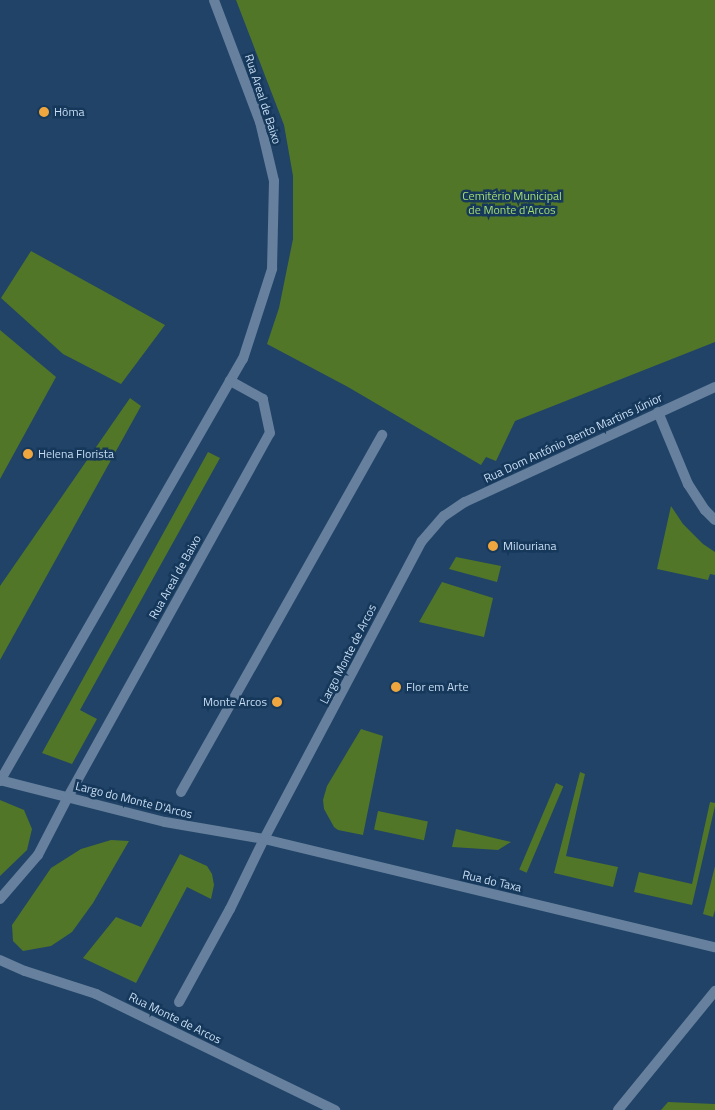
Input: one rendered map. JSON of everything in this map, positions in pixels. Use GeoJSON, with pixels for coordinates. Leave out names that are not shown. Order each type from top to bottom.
{"type":"FeatureCollection","features":[{"type":"Feature","properties":{"kind":"street","name":"Rua Areal de Baixo"},"geometry":{"type":"LineString","coordinates":[[0,780],[243,359],[272,269],[274,181],[260,122],[214,0]]}},
{"type":"Feature","properties":{"kind":"street","name":"Rua Areal de Baixo"},"geometry":{"type":"LineString","coordinates":[[0,899],[38,855],[68,797],[270,432],[263,399],[230,381]]}},
{"type":"Feature","properties":{"kind":"street","name":"Rua Dom António Bento Martins Júnior"},"geometry":{"type":"LineString","coordinates":[[444,516],[465,502],[715,387]]}},
{"type":"Feature","properties":{"kind":"street"},"geometry":{"type":"LineString","coordinates":[[658,412],[688,484],[704,510],[715,520]]}},
{"type":"Feature","properties":{"kind":"street"},"geometry":{"type":"LineString","coordinates":[[181,792],[382,435]]}},
{"type":"Feature","properties":{"kind":"street","name":"Largo Monte de Arcos"},"geometry":{"type":"LineString","coordinates":[[264,839],[422,541],[444,516]]}},
{"type":"Feature","properties":{"kind":"street","name":"Largo do Monte D'Arcos"},"geometry":{"type":"LineString","coordinates":[[0,780],[165,822],[264,839]]}},
{"type":"Feature","properties":{"kind":"street"},"geometry":{"type":"LineString","coordinates":[[179,1002],[230,909],[264,839]]}},
{"type":"Feature","properties":{"kind":"street","name":"Rua do Taxa"},"geometry":{"type":"LineString","coordinates":[[264,839],[715,947]]}},
{"type":"Feature","properties":{"kind":"street","name":"Rua Monte de Arcos"},"geometry":{"type":"LineString","coordinates":[[0,960],[24,971],[96,994],[335,1110]]}},
{"type":"Feature","properties":{"kind":"street"},"geometry":{"type":"LineString","coordinates":[[618,1110],[715,991]]}},
{"type":"Feature","properties":{"kind":"green space","name":"Cemitério Municipal de Monte d'Arcos"},"geometry":{"type":"Polygon","coordinates":[[[236,0],[715,0],[715,342],[515,421],[496,461],[486,457],[481,465],[348,387],[267,344],[279,308],[293,239],[293,176],[284,125],[236,0]]]}},
{"type":"Feature","properties":{"kind":"green space"},"geometry":{"type":"Polygon","coordinates":[[[31,251],[165,325],[121,384],[63,354],[1,298],[31,251]]]}},
{"type":"Feature","properties":{"kind":"green space"},"geometry":{"type":"Polygon","coordinates":[[[0,330],[56,377],[0,479],[0,330]]]}},
{"type":"Feature","properties":{"kind":"green space"},"geometry":{"type":"Polygon","coordinates":[[[130,398],[141,406],[0,660],[0,586],[130,398]]]}},
{"type":"Feature","properties":{"kind":"green space"},"geometry":{"type":"Polygon","coordinates":[[[208,452],[220,458],[80,710],[97,719],[72,764],[42,753],[208,452]]]}},
{"type":"Feature","properties":{"kind":"green space"},"geometry":{"type":"Polygon","coordinates":[[[671,506],[683,524],[703,544],[715,552],[715,575],[710,574],[708,580],[657,569],[671,506]]]}},
{"type":"Feature","properties":{"kind":"green space"},"geometry":{"type":"Polygon","coordinates":[[[456,557],[501,566],[497,582],[449,569],[456,557]]]}},
{"type":"Feature","properties":{"kind":"green space"},"geometry":{"type":"Polygon","coordinates":[[[442,582],[493,598],[484,637],[419,622],[442,582]]]}},
{"type":"Feature","properties":{"kind":"green space"},"geometry":{"type":"Polygon","coordinates":[[[361,729],[383,736],[363,835],[338,830],[334,827],[324,809],[323,800],[327,786],[361,729]]]}},
{"type":"Feature","properties":{"kind":"green space"},"geometry":{"type":"Polygon","coordinates":[[[580,772],[585,774],[566,856],[618,867],[613,887],[554,873],[580,772]]]}},
{"type":"Feature","properties":{"kind":"green space"},"geometry":{"type":"Polygon","coordinates":[[[556,783],[563,786],[527,873],[519,870],[556,783]]]}},
{"type":"Feature","properties":{"kind":"green space"},"geometry":{"type":"Polygon","coordinates":[[[0,800],[24,810],[32,829],[27,850],[0,876],[0,800]]]}},
{"type":"Feature","properties":{"kind":"green space"},"geometry":{"type":"Polygon","coordinates":[[[710,802],[715,803],[715,806],[692,905],[634,892],[639,872],[692,884],[710,802]]]}},
{"type":"Feature","properties":{"kind":"green space"},"geometry":{"type":"Polygon","coordinates":[[[378,811],[428,822],[424,840],[374,830],[378,811]]]}},
{"type":"Feature","properties":{"kind":"green space"},"geometry":{"type":"Polygon","coordinates":[[[456,829],[511,842],[498,850],[452,847],[456,829]]]}},
{"type":"Feature","properties":{"kind":"green space"},"geometry":{"type":"Polygon","coordinates":[[[111,840],[129,841],[93,903],[72,932],[51,946],[23,951],[13,941],[12,925],[51,868],[81,849],[111,840]]]}},
{"type":"Feature","properties":{"kind":"green space"},"geometry":{"type":"Polygon","coordinates":[[[180,854],[207,866],[212,874],[214,885],[211,899],[187,887],[136,983],[83,958],[116,917],[141,927],[180,854]]]}},
{"type":"Feature","properties":{"kind":"green space"},"geometry":{"type":"Polygon","coordinates":[[[715,866],[715,910],[713,917],[703,914],[715,866]]]}},
{"type":"Feature","properties":{"kind":"green space"},"geometry":{"type":"Polygon","coordinates":[[[668,1102],[715,1104],[715,1110],[661,1110],[668,1102]]]}},
{"type":"Feature","properties":{"kind":"place","name":"Hôma"},"geometry":{"type":"Point","coordinates":[44,112]}},
{"type":"Feature","properties":{"kind":"place","name":"Helena Florista"},"geometry":{"type":"Point","coordinates":[28,454]}},
{"type":"Feature","properties":{"kind":"place","name":"Milouriana"},"geometry":{"type":"Point","coordinates":[493,546]}},
{"type":"Feature","properties":{"kind":"place","name":"Flor em Arte"},"geometry":{"type":"Point","coordinates":[396,687]}},
{"type":"Feature","properties":{"kind":"place","name":"Monte Arcos"},"geometry":{"type":"Point","coordinates":[277,702]}}]}
